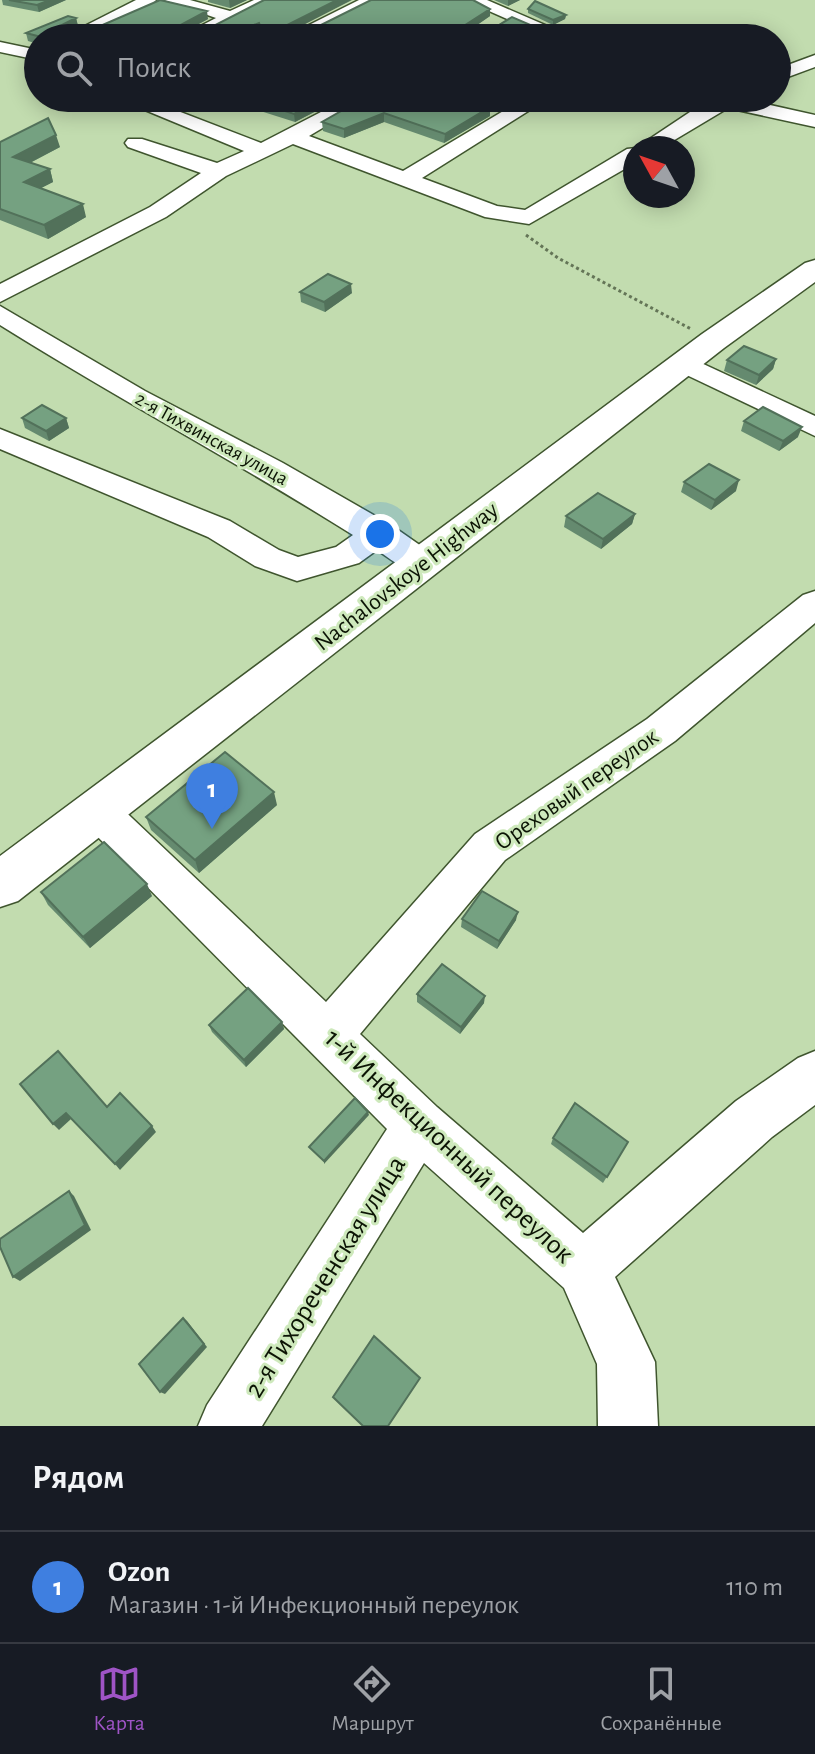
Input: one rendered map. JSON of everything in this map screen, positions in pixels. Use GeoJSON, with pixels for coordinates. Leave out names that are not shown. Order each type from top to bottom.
{"type":"FeatureCollection","features":[{"type":"Feature","properties":{"kind":"main road","name":"Nachalovskoye Highway"},"geometry":{"type":"LineString","coordinates":[[0,885],[699,352],[815,269]]}},
{"type":"Feature","properties":{"kind":"street"},"geometry":{"type":"LineString","coordinates":[[104,24],[148,0]]}},
{"type":"Feature","properties":{"kind":"street"},"geometry":{"type":"LineString","coordinates":[[172,0],[232,17]]}},
{"type":"Feature","properties":{"kind":"street"},"geometry":{"type":"LineString","coordinates":[[217,24],[268,0]]}},
{"type":"Feature","properties":{"kind":"street"},"geometry":{"type":"LineString","coordinates":[[321,24],[372,0]]}},
{"type":"Feature","properties":{"kind":"street"},"geometry":{"type":"LineString","coordinates":[[472,0],[531,24]]}},
{"type":"Feature","properties":{"kind":"street"},"geometry":{"type":"LineString","coordinates":[[497,24],[527,4]]}},
{"type":"Feature","properties":{"kind":"street"},"geometry":{"type":"LineString","coordinates":[[0,47],[24,51]]}},
{"type":"Feature","properties":{"kind":"street"},"geometry":{"type":"LineString","coordinates":[[791,70],[815,61]]}},
{"type":"Feature","properties":{"kind":"street"},"geometry":{"type":"LineString","coordinates":[[791,94],[815,105]]}},
{"type":"Feature","properties":{"kind":"street"},"geometry":{"type":"LineString","coordinates":[[162,112],[262,151]]}},
{"type":"Feature","properties":{"kind":"street"},"geometry":{"type":"LineString","coordinates":[[0,294],[158,212],[218,171],[338,112]]}},
{"type":"Feature","properties":{"kind":"street"},"geometry":{"type":"LineString","coordinates":[[405,179],[516,112]]}},
{"type":"Feature","properties":{"kind":"street"},"geometry":{"type":"LineString","coordinates":[[665,136],[703,112]]}},
{"type":"Feature","properties":{"kind":"street"},"geometry":{"type":"LineString","coordinates":[[778,112],[815,121]]}},
{"type":"Feature","properties":{"kind":"street"},"geometry":{"type":"LineString","coordinates":[[292,137],[493,212],[529,217],[623,161]]}},
{"type":"Feature","properties":{"kind":"street"},"geometry":{"type":"LineString","coordinates":[[135,143],[218,171]]}},
{"type":"Feature","properties":{"kind":"street","name":"2-я Тихвинская улица"},"geometry":{"type":"LineString","coordinates":[[0,314],[135,397],[272,470],[379,533],[422,563]]}},
{"type":"Feature","properties":{"kind":"street"},"geometry":{"type":"LineString","coordinates":[[699,352],[815,427]]}},
{"type":"Feature","properties":{"kind":"street"},"geometry":{"type":"LineString","coordinates":[[0,438],[219,529],[267,558],[297,569],[347,555],[379,533]]}},
{"type":"Feature","properties":{"kind":"street","name":"Ореховый переулок"},"geometry":{"type":"LineString","coordinates":[[329,1034],[490,847],[661,730],[815,604]]}},
{"type":"Feature","properties":{"kind":"street","name":"1-й Инфекционный переулок"},"geometry":{"type":"LineString","coordinates":[[99,812],[419,1125],[583,1269],[754,1119],[815,1075]]}},
{"type":"Feature","properties":{"kind":"street","name":"2-я Тихореченская улица"},"geometry":{"type":"LineString","coordinates":[[228,1426],[419,1125]]}},
{"type":"Feature","properties":{"kind":"street"},"geometry":{"type":"LineString","coordinates":[[583,1269],[626,1362],[628,1426]]}},
{"type":"Feature","properties":{"kind":"path"},"geometry":{"type":"LineString","coordinates":[[493,212],[699,352]]}},
{"type":"Feature","properties":{"kind":"building"},"geometry":{"type":"Polygon","coordinates":[[[9,0],[50,0],[37,5],[9,0]]]}},
{"type":"Feature","properties":{"kind":"building"},"geometry":{"type":"Polygon","coordinates":[[[160,0],[207,11],[182,24],[105,24],[160,0]]]}},
{"type":"Feature","properties":{"kind":"building"},"geometry":{"type":"Polygon","coordinates":[[[264,0],[337,0],[289,24],[217,24],[264,0]]]}},
{"type":"Feature","properties":{"kind":"building"},"geometry":{"type":"Polygon","coordinates":[[[371,0],[473,0],[490,9],[467,24],[323,24],[371,0]]]}},
{"type":"Feature","properties":{"kind":"building"},"geometry":{"type":"Polygon","coordinates":[[[535,1],[566,15],[553,20],[528,9],[535,1]]]}},
{"type":"Feature","properties":{"kind":"building"},"geometry":{"type":"Polygon","coordinates":[[[68,16],[76,18],[64,24],[48,24],[68,16]]]}},
{"type":"Feature","properties":{"kind":"building"},"geometry":{"type":"Polygon","coordinates":[[[512,17],[528,24],[501,24],[512,17]]]}},
{"type":"Feature","properties":{"kind":"building"},"geometry":{"type":"Polygon","coordinates":[[[340,112],[482,112],[445,134],[384,113],[344,129],[322,122],[340,112]]]}},
{"type":"Feature","properties":{"kind":"building"},"geometry":{"type":"Polygon","coordinates":[[[48,118],[56,135],[13,157],[50,169],[24,182],[83,204],[44,225],[0,209],[0,142],[48,118]]]}},
{"type":"Feature","properties":{"kind":"building"},"geometry":{"type":"Polygon","coordinates":[[[328,274],[351,284],[324,302],[300,292],[328,274]]]}},
{"type":"Feature","properties":{"kind":"building"},"geometry":{"type":"Polygon","coordinates":[[[744,346],[776,359],[759,375],[727,360],[744,346]]]}},
{"type":"Feature","properties":{"kind":"building"},"geometry":{"type":"Polygon","coordinates":[[[42,405],[66,418],[46,431],[22,418],[42,405]]]}},
{"type":"Feature","properties":{"kind":"building"},"geometry":{"type":"Polygon","coordinates":[[[763,407],[802,427],[783,441],[744,421],[763,407]]]}},
{"type":"Feature","properties":{"kind":"building"},"geometry":{"type":"Polygon","coordinates":[[[709,464],[739,480],[715,500],[684,482],[709,464]]]}},
{"type":"Feature","properties":{"kind":"building"},"geometry":{"type":"Polygon","coordinates":[[[598,493],[635,514],[603,539],[566,516],[598,493]]]}},
{"type":"Feature","properties":{"kind":"building"},"geometry":{"type":"Polygon","coordinates":[[[225,752],[274,792],[195,860],[146,817],[225,752]]]}},
{"type":"Feature","properties":{"kind":"building"},"geometry":{"type":"Polygon","coordinates":[[[104,842],[147,884],[83,937],[41,892],[104,842]]]}},
{"type":"Feature","properties":{"kind":"building"},"geometry":{"type":"Polygon","coordinates":[[[482,891],[518,912],[499,941],[462,919],[482,891]]]}},
{"type":"Feature","properties":{"kind":"building"},"geometry":{"type":"Polygon","coordinates":[[[442,964],[485,996],[461,1027],[417,994],[442,964]]]}},
{"type":"Feature","properties":{"kind":"building"},"geometry":{"type":"Polygon","coordinates":[[[248,988],[282,1022],[244,1060],[209,1025],[248,988]]]}},
{"type":"Feature","properties":{"kind":"building"},"geometry":{"type":"Polygon","coordinates":[[[58,1051],[107,1107],[120,1093],[152,1126],[115,1164],[66,1113],[53,1124],[20,1084],[58,1051]]]}},
{"type":"Feature","properties":{"kind":"building"},"geometry":{"type":"Polygon","coordinates":[[[355,1098],[368,1112],[324,1161],[309,1147],[355,1098]]]}},
{"type":"Feature","properties":{"kind":"building"},"geometry":{"type":"Polygon","coordinates":[[[575,1103],[628,1142],[607,1177],[553,1138],[575,1103]]]}},
{"type":"Feature","properties":{"kind":"building"},"geometry":{"type":"Polygon","coordinates":[[[69,1191],[85,1225],[13,1277],[0,1247],[0,1239],[69,1191]]]}},
{"type":"Feature","properties":{"kind":"building"},"geometry":{"type":"Polygon","coordinates":[[[183,1318],[204,1344],[160,1392],[139,1364],[183,1318]]]}},
{"type":"Feature","properties":{"kind":"building"},"geometry":{"type":"Polygon","coordinates":[[[374,1336],[420,1378],[388,1426],[363,1426],[333,1397],[374,1336]]]}},
{"type":"Feature","properties":{"kind":"place","name":"Ozon"},"geometry":{"type":"Point","coordinates":[212,829]}}]}
